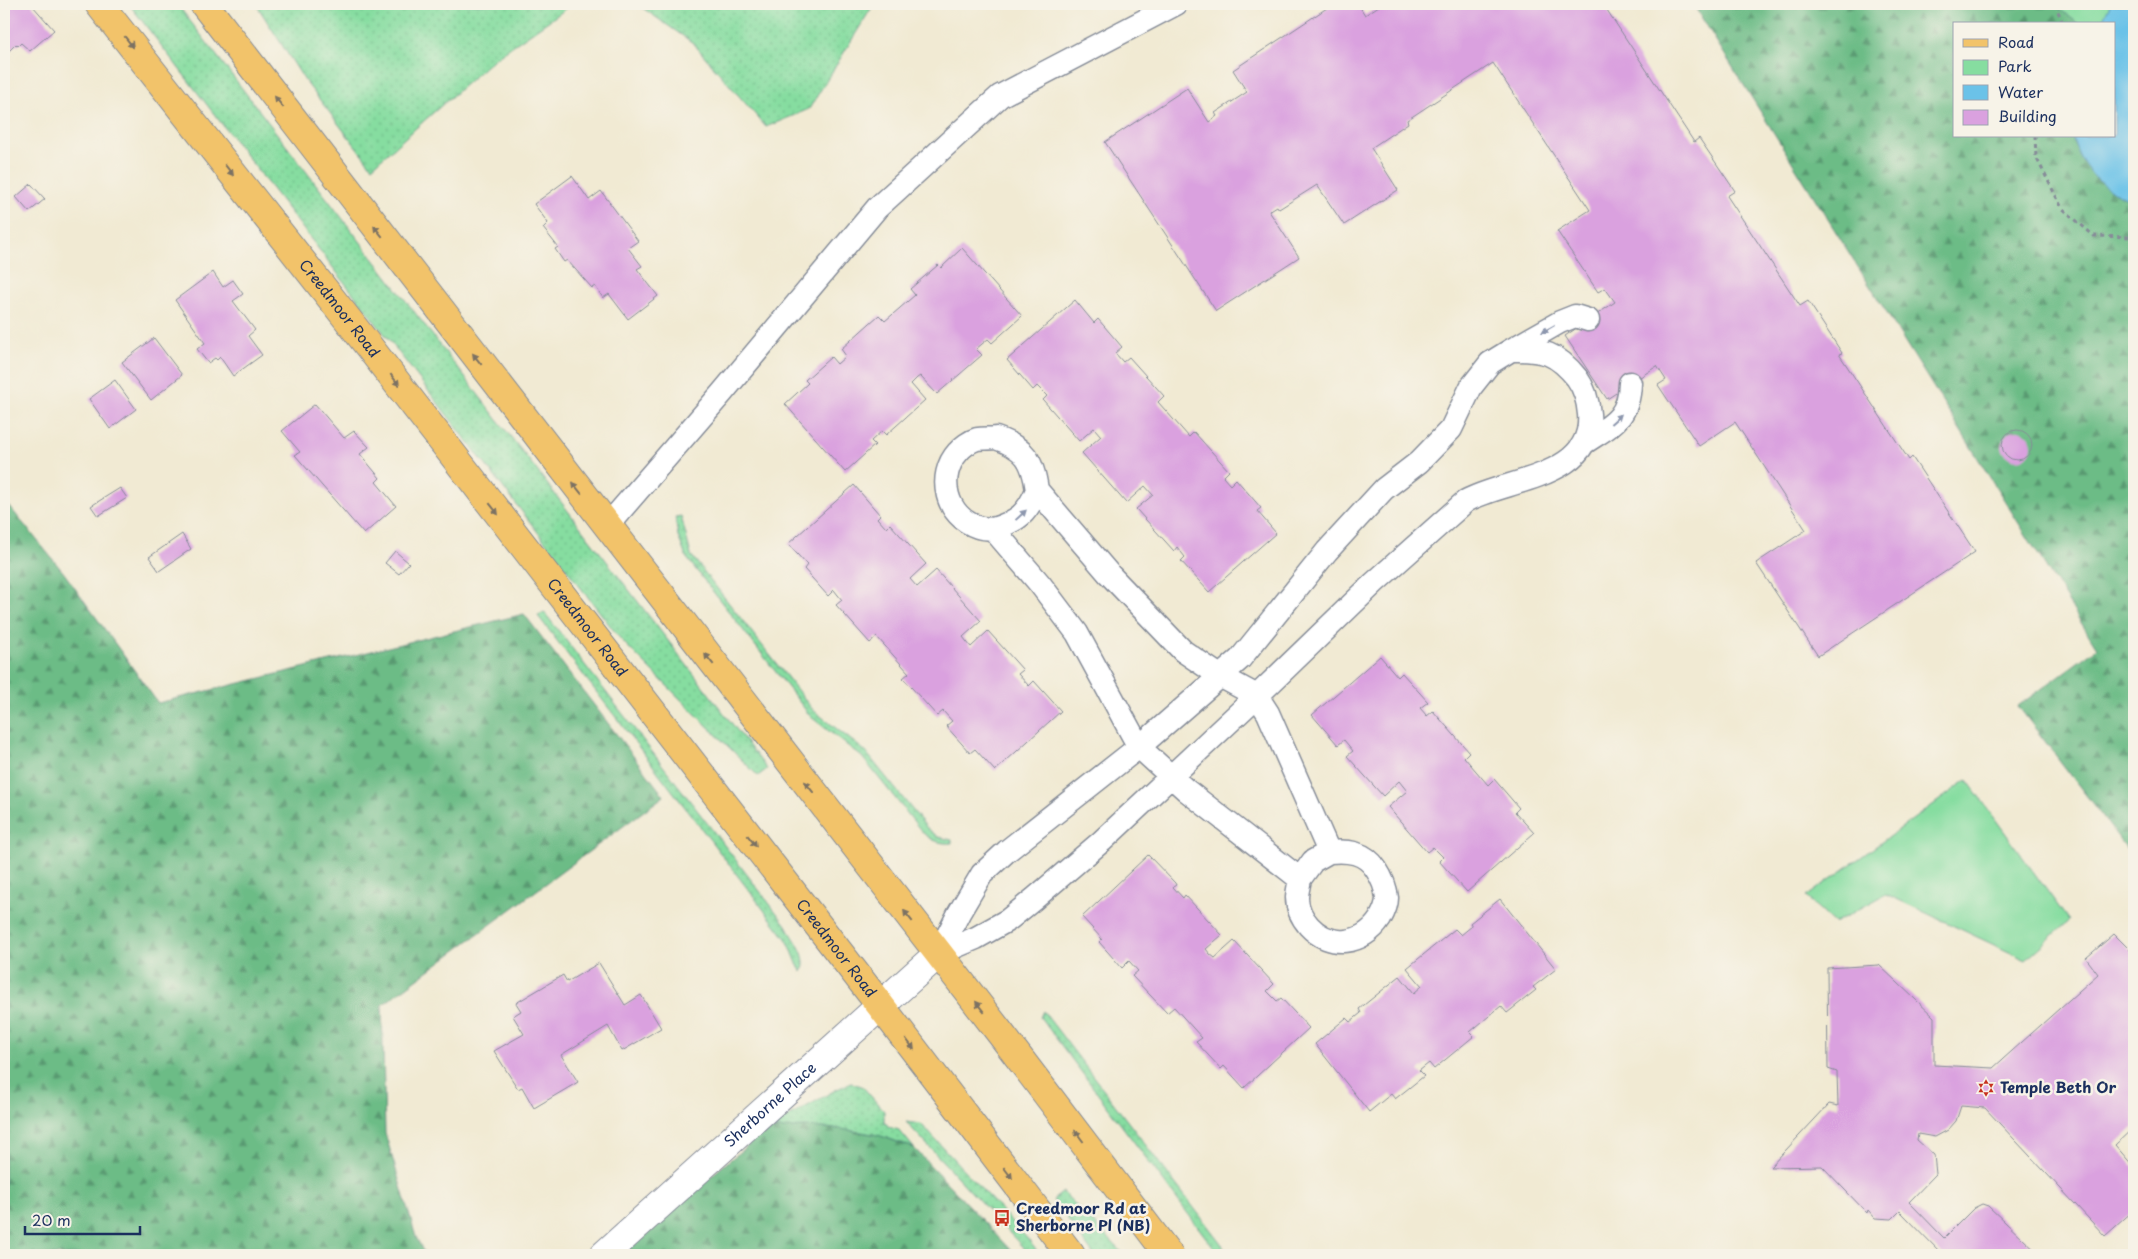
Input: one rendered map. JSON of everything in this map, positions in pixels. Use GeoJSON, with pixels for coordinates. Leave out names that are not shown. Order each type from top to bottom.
{"type":"FeatureCollection","features":[{"type":"Feature","properties":{"kind":"main road","name":"Creedmoor Road"},"geometry":{"type":"LineString","coordinates":[[99,4],[349,321],[880,1005],[1071,1255]]}},
{"type":"Feature","properties":{"kind":"main road"},"geometry":{"type":"LineString","coordinates":[[204,4],[1169,1255]]}},
{"type":"Feature","properties":{"kind":"street","name":"Sherborne Place"},"geometry":{"type":"LineString","coordinates":[[604,1255],[938,954]]}},
{"type":"Feature","properties":{"kind":"lane"},"geometry":{"type":"LineString","coordinates":[[607,526],[722,393],[877,208],[1000,96],[1176,4]]}},
{"type":"Feature","properties":{"kind":"lane"},"geometry":{"type":"LineString","coordinates":[[938,954],[982,874],[1007,851],[1139,747],[1240,659],[1327,551],[1384,489],[1419,462],[1451,429],[1471,388],[1490,363],[1560,322],[1575,316],[1588,320]]}},
{"type":"Feature","properties":{"kind":"lane"},"geometry":{"type":"LineString","coordinates":[[938,954],[976,938],[1008,920],[1102,841],[1374,583],[1466,501],[1480,493],[1536,478],[1576,455],[1584,443],[1590,423],[1588,401],[1579,380],[1566,365],[1549,353],[1511,350]]}},
{"type":"Feature","properties":{"kind":"lane"},"geometry":{"type":"LineString","coordinates":[[1584,443],[1602,431],[1625,411],[1630,399],[1630,383]]}},
{"type":"Feature","properties":{"kind":"lane"},"geometry":{"type":"LineString","coordinates":[[1037,490],[1031,504],[1019,519],[993,529],[978,527],[964,519],[953,508],[946,491],[946,474],[951,460],[962,448],[976,440],[996,438],[1013,444],[1028,457],[1034,472],[1037,490],[1088,551],[1137,605],[1183,651],[1220,676],[1257,696],[1268,713],[1329,852]]}},
{"type":"Feature","properties":{"kind":"lane"},"geometry":{"type":"LineString","coordinates":[[993,529],[1040,584],[1077,634],[1139,747],[1186,790],[1300,879]]}},
{"type":"Feature","properties":{"kind":"lane"},"geometry":{"type":"LineString","coordinates":[[1344,850],[1359,853],[1374,866],[1384,881],[1387,898],[1385,911],[1374,927],[1353,940],[1340,942],[1328,940],[1319,935],[1301,915],[1297,899],[1300,879],[1313,861],[1329,852],[1344,850]]}},
{"type":"Feature","properties":{"kind":"path"},"geometry":{"type":"LineString","coordinates":[[2055,4],[2062,22]]}},
{"type":"Feature","properties":{"kind":"path"},"geometry":{"type":"LineString","coordinates":[[2035,138],[2036,157],[2062,208],[2094,236],[2134,237]]}},
{"type":"Feature","properties":{"kind":"green space"},"geometry":{"type":"Polygon","coordinates":[[[129,4],[177,4],[767,769],[758,776],[622,641],[129,4]]]}},
{"type":"Feature","properties":{"kind":"green space"},"geometry":{"type":"Polygon","coordinates":[[[256,4],[573,4],[495,58],[372,167],[305,81],[256,4]]]}},
{"type":"Feature","properties":{"kind":"green space"},"geometry":{"type":"Polygon","coordinates":[[[637,4],[874,4],[809,109],[766,127],[693,43],[637,4]]]}},
{"type":"Feature","properties":{"kind":"green space"},"geometry":{"type":"Polygon","coordinates":[[[1693,4],[2053,4],[2076,22],[1953,22],[1953,138],[2073,138],[2075,146],[2113,192],[2134,202],[2134,858],[2018,706],[2097,648],[1693,4]]]}},
{"type":"Feature","properties":{"kind":"green space"},"geometry":{"type":"Polygon","coordinates":[[[2053,4],[2134,4],[2116,22],[2076,22],[2053,4]]]}},
{"type":"Feature","properties":{"kind":"green space"},"geometry":{"type":"Polygon","coordinates":[[[4,500],[64,573],[158,703],[524,614],[664,796],[382,1005],[385,1133],[416,1237],[425,1255],[4,1255],[4,500]]]}},
{"type":"Feature","properties":{"kind":"green space"},"geometry":{"type":"Polygon","coordinates":[[[681,516],[691,555],[813,710],[865,751],[927,828],[938,837],[952,840],[952,843],[937,841],[923,833],[862,757],[811,717],[686,557],[678,536],[675,517],[681,516]]]}},
{"type":"Feature","properties":{"kind":"green space"},"geometry":{"type":"Polygon","coordinates":[[[544,612],[786,925],[802,954],[804,966],[802,972],[787,940],[538,616],[544,612]]]}},
{"type":"Feature","properties":{"kind":"green space"},"geometry":{"type":"Polygon","coordinates":[[[1967,780],[2069,921],[2026,960],[1886,894],[1834,923],[1806,897],[1967,780]]]}},
{"type":"Feature","properties":{"kind":"green space"},"geometry":{"type":"Polygon","coordinates":[[[1043,1011],[1230,1255],[1219,1255],[1040,1017],[1043,1011]]]}},
{"type":"Feature","properties":{"kind":"green space"},"geometry":{"type":"Polygon","coordinates":[[[851,1083],[862,1086],[884,1111],[884,1121],[889,1127],[899,1130],[914,1148],[877,1135],[849,1130],[794,1128],[766,1130],[837,1089],[851,1083]]]}},
{"type":"Feature","properties":{"kind":"green space"},"geometry":{"type":"Polygon","coordinates":[[[906,1122],[921,1124],[1025,1236],[1040,1255],[1030,1255],[906,1122]]]}},
{"type":"Feature","properties":{"kind":"green space"},"geometry":{"type":"Polygon","coordinates":[[[804,1127],[841,1129],[878,1135],[914,1148],[1015,1255],[622,1255],[670,1210],[766,1130],[804,1127]]]}},
{"type":"Feature","properties":{"kind":"green space"},"geometry":{"type":"Polygon","coordinates":[[[1063,1192],[1125,1255],[1094,1255],[1053,1200],[1063,1192]]]}},
{"type":"Feature","properties":{"kind":"water"},"geometry":{"type":"Polygon","coordinates":[[[2111,4],[2134,4],[2134,202],[2094,177],[2081,159],[2073,138],[2116,138],[2116,22],[2101,22],[2111,4]]]}},
{"type":"Feature","properties":{"kind":"building"},"geometry":{"type":"Polygon","coordinates":[[[4,4],[34,4],[32,5],[54,30],[30,51],[21,43],[18,46],[16,44],[4,56],[4,4]]]}},
{"type":"Feature","properties":{"kind":"building"},"geometry":{"type":"Polygon","coordinates":[[[1333,4],[1358,4],[1365,15],[1382,4],[1603,4],[1694,142],[1699,138],[1735,191],[1727,196],[1800,306],[1808,301],[1842,353],[1839,354],[1909,460],[1912,457],[1975,552],[1818,656],[1756,563],[1806,530],[1735,422],[1699,446],[1658,385],[1666,380],[1657,366],[1607,399],[1565,336],[1615,302],[1605,288],[1598,292],[1557,231],[1590,210],[1493,63],[1407,120],[1408,123],[1371,148],[1398,190],[1344,225],[1317,185],[1279,209],[1277,206],[1269,211],[1299,257],[1216,311],[1105,142],[1187,88],[1209,122],[1217,116],[1215,113],[1247,92],[1233,70],[1333,4]]]}},
{"type":"Feature","properties":{"kind":"building"},"geometry":{"type":"Polygon","coordinates":[[[572,176],[589,200],[601,191],[638,241],[628,248],[642,266],[637,269],[658,296],[628,319],[609,294],[603,298],[595,286],[592,288],[567,260],[564,262],[555,249],[558,247],[543,228],[548,223],[534,204],[572,176]]]}},
{"type":"Feature","properties":{"kind":"building"},"geometry":{"type":"Polygon","coordinates":[[[31,184],[45,199],[29,212],[16,197],[31,184]]]}},
{"type":"Feature","properties":{"kind":"building"},"geometry":{"type":"Polygon","coordinates":[[[962,248],[1022,316],[992,343],[988,339],[976,349],[982,355],[937,394],[920,376],[917,378],[911,384],[925,400],[886,435],[882,431],[871,441],[875,445],[845,472],[785,404],[808,383],[805,380],[831,357],[837,364],[846,356],[841,349],[879,315],[885,321],[915,295],[910,289],[938,265],[941,268],[962,248]]]}},
{"type":"Feature","properties":{"kind":"building"},"geometry":{"type":"Polygon","coordinates":[[[213,272],[223,287],[233,280],[243,294],[233,301],[255,330],[248,336],[262,355],[233,376],[220,357],[208,363],[197,349],[205,343],[175,300],[213,272]]]}},
{"type":"Feature","properties":{"kind":"building"},"geometry":{"type":"Polygon","coordinates":[[[1075,300],[1094,323],[1098,319],[1122,347],[1115,353],[1123,362],[1129,357],[1164,396],[1158,402],[1189,437],[1194,432],[1229,471],[1223,477],[1230,485],[1236,479],[1261,508],[1257,511],[1276,533],[1209,592],[1181,561],[1185,557],[1177,547],[1174,551],[1136,509],[1153,495],[1145,486],[1126,503],[1082,453],[1101,436],[1094,428],[1079,441],[1043,400],[1047,396],[1037,386],[1033,390],[1007,360],[1075,300]]]}},
{"type":"Feature","properties":{"kind":"building"},"geometry":{"type":"Polygon","coordinates":[[[154,338],[182,375],[151,400],[122,362],[154,338]]]}},
{"type":"Feature","properties":{"kind":"building"},"geometry":{"type":"Polygon","coordinates":[[[115,380],[136,409],[110,429],[89,399],[115,380]]]}},
{"type":"Feature","properties":{"kind":"building"},"geometry":{"type":"Polygon","coordinates":[[[315,404],[344,438],[354,431],[369,447],[360,454],[380,478],[376,482],[396,506],[364,534],[295,455],[300,452],[282,431],[315,404]]]}},
{"type":"Feature","properties":{"kind":"building"},"geometry":{"type":"Polygon","coordinates":[[[2017,430],[2028,434],[2032,445],[2028,456],[2017,460],[2006,456],[2002,445],[2006,434],[2017,430]]]}},
{"type":"Feature","properties":{"kind":"building"},"geometry":{"type":"Polygon","coordinates":[[[854,485],[880,515],[877,518],[886,528],[890,524],[926,564],[910,579],[917,587],[936,570],[981,621],[963,637],[971,647],[988,631],[1023,670],[1018,674],[1029,686],[1034,681],[1061,711],[995,771],[975,749],[970,753],[946,726],[952,721],[943,711],[937,716],[903,678],[909,673],[877,637],[870,643],[836,605],[842,600],[834,590],[828,596],[804,569],[807,565],[788,544],[854,485]]]}},
{"type":"Feature","properties":{"kind":"building"},"geometry":{"type":"Polygon","coordinates":[[[120,488],[127,498],[98,516],[91,506],[120,488]]]}},
{"type":"Feature","properties":{"kind":"building"},"geometry":{"type":"Polygon","coordinates":[[[182,534],[191,549],[159,571],[149,557],[182,534]]]}},
{"type":"Feature","properties":{"kind":"building"},"geometry":{"type":"Polygon","coordinates":[[[395,551],[409,563],[399,574],[385,563],[395,551]]]}},
{"type":"Feature","properties":{"kind":"building"},"geometry":{"type":"Polygon","coordinates":[[[1380,656],[1398,677],[1402,673],[1428,702],[1420,708],[1427,716],[1433,711],[1469,752],[1464,757],[1488,785],[1494,779],[1519,808],[1515,812],[1534,833],[1467,892],[1439,861],[1443,857],[1433,847],[1427,852],[1388,807],[1407,791],[1399,781],[1383,796],[1347,756],[1353,751],[1344,740],[1338,745],[1312,715],[1380,656]]]}},
{"type":"Feature","properties":{"kind":"building"},"geometry":{"type":"Polygon","coordinates":[[[1148,855],[1175,883],[1176,885],[1173,887],[1183,898],[1185,895],[1222,935],[1206,949],[1210,954],[1215,958],[1234,941],[1274,984],[1267,991],[1277,1001],[1281,998],[1309,1028],[1244,1088],[1224,1066],[1221,1069],[1196,1042],[1202,1038],[1174,1007],[1167,1013],[1132,976],[1138,971],[1129,961],[1122,968],[1099,942],[1102,939],[1082,917],[1148,855]]]}},
{"type":"Feature","properties":{"kind":"building"},"geometry":{"type":"Polygon","coordinates":[[[1500,899],[1556,969],[1533,987],[1536,990],[1507,1013],[1501,1006],[1470,1032],[1474,1036],[1434,1069],[1429,1063],[1419,1071],[1424,1076],[1395,1099],[1391,1094],[1369,1112],[1315,1044],[1346,1018],[1350,1022],[1361,1013],[1359,1009],[1400,976],[1414,993],[1422,986],[1407,968],[1455,929],[1461,935],[1472,926],[1470,923],[1500,899]]]}},
{"type":"Feature","properties":{"kind":"building","name":"Temple Beth Or"},"geometry":{"type":"Polygon","coordinates":[[[2114,934],[2134,954],[2134,1127],[2115,1145],[2134,1167],[2134,1210],[2105,1236],[1985,1108],[1961,1106],[1956,1121],[1948,1130],[1935,1137],[1918,1134],[1917,1140],[1934,1155],[1936,1174],[1909,1202],[1944,1238],[1974,1208],[1982,1204],[1988,1206],[2040,1255],[1943,1255],[1900,1211],[1892,1219],[1875,1218],[1868,1210],[1867,1213],[1822,1166],[1770,1167],[1829,1104],[1838,1106],[1837,1072],[1828,1069],[1827,968],[1879,965],[1934,1017],[1934,1065],[1993,1068],[2098,974],[2086,958],[2114,934]]]}},
{"type":"Feature","properties":{"kind":"building"},"geometry":{"type":"Polygon","coordinates":[[[599,963],[625,1005],[641,995],[661,1028],[622,1051],[608,1026],[561,1055],[578,1082],[534,1108],[522,1087],[518,1089],[494,1051],[524,1034],[513,1016],[521,1011],[516,1003],[563,975],[567,982],[599,963]]]}},
{"type":"Feature","properties":{"kind":"place","name":"Temple Beth Or"},"geometry":{"type":"Point","coordinates":[1986,1088]}},
{"type":"Feature","properties":{"kind":"place","name":"Creedmoor Rd at Sherborne Pl (NB)"},"geometry":{"type":"Point","coordinates":[1002,1218]}}]}
